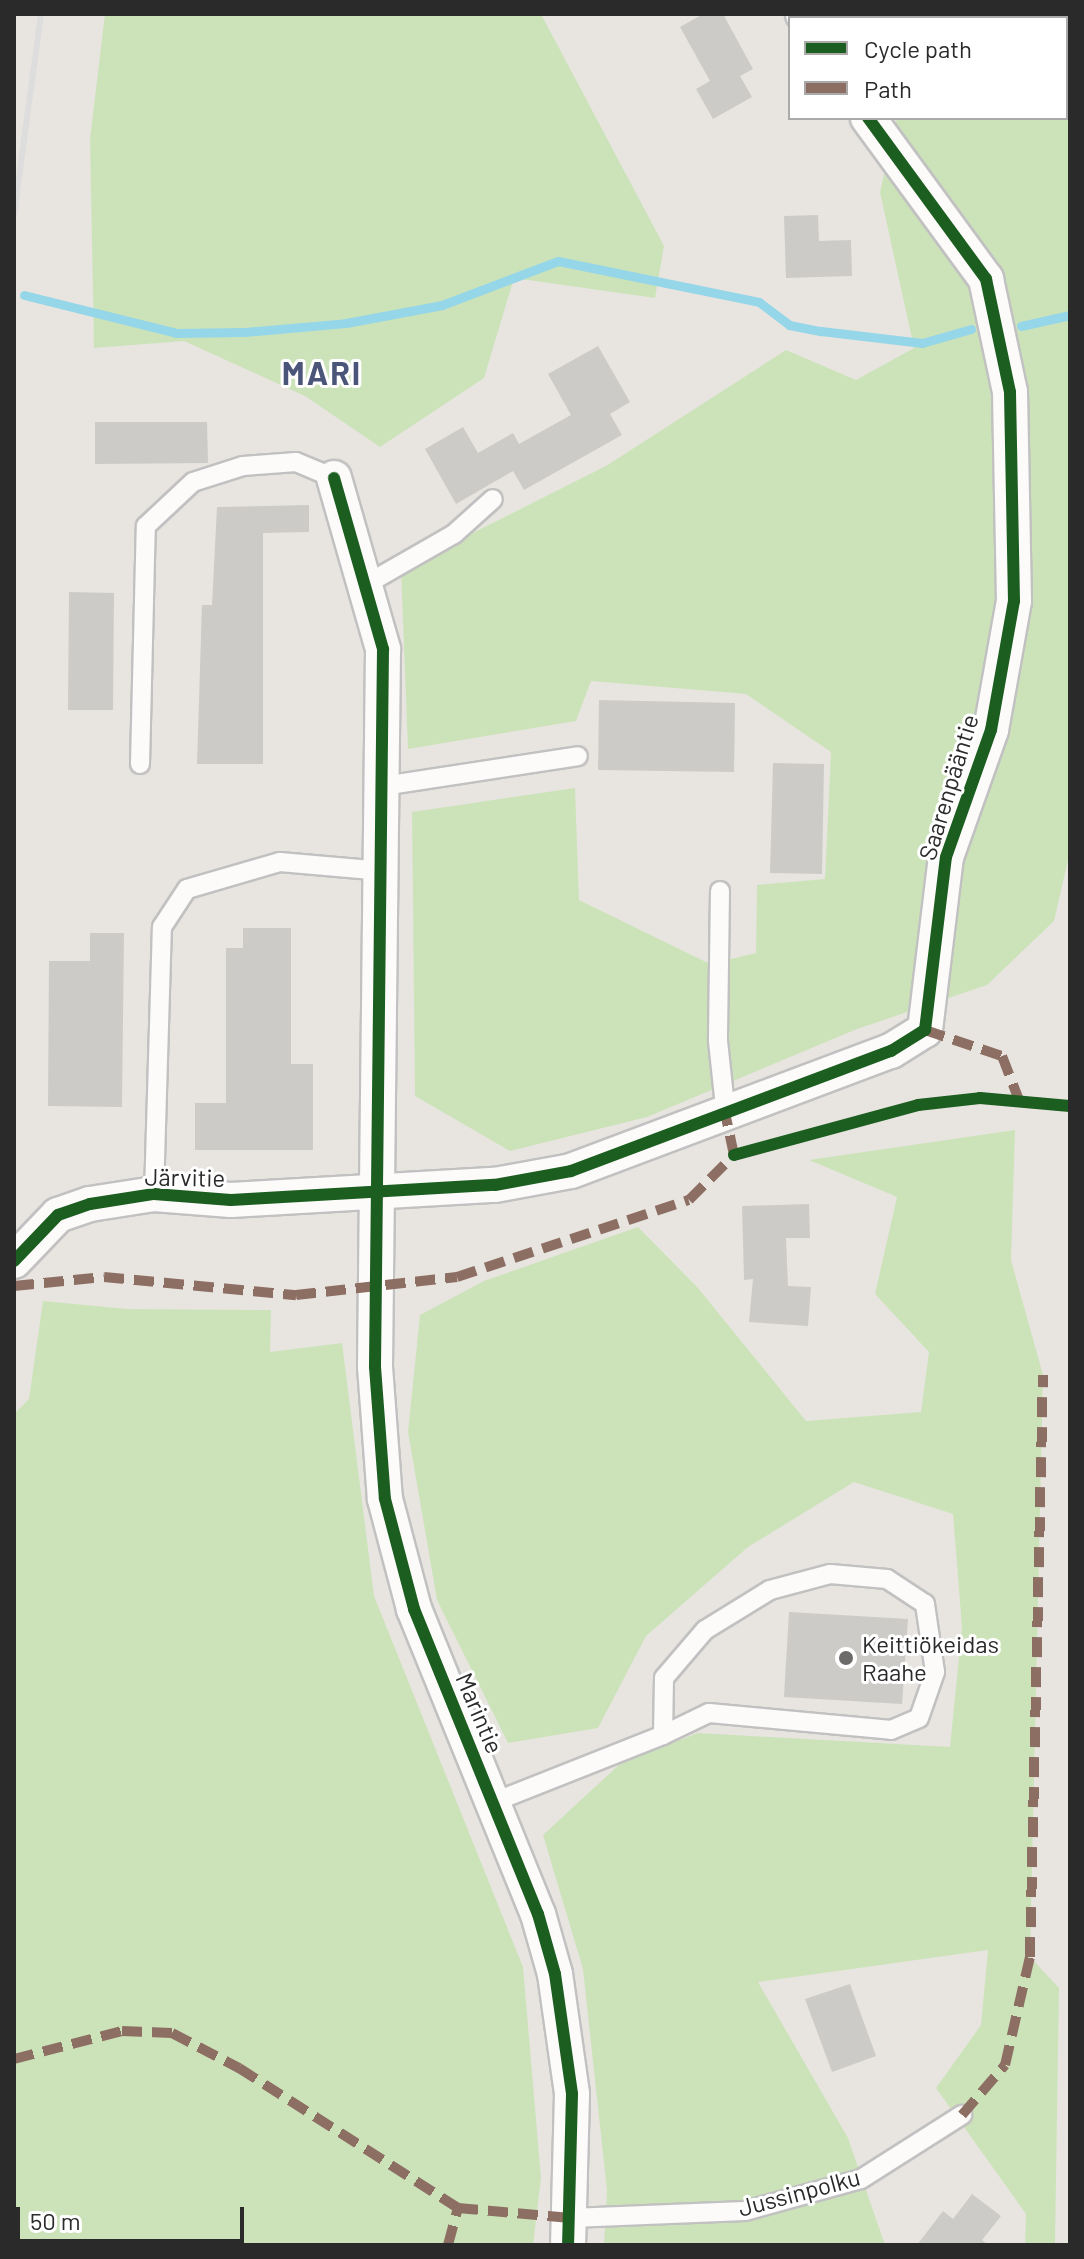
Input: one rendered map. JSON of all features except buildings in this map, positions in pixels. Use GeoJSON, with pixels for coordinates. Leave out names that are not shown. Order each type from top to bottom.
{"type":"FeatureCollection","features":[{"type":"Feature","properties":{"kind":"street","name":"Saarenpääntie"},"geometry":{"type":"LineString","coordinates":[[378,1192],[531,1180],[726,1116],[891,1051],[925,1030],[946,857],[991,730],[1014,601],[1010,392],[986,279],[869,120]]}},
{"type":"Feature","properties":{"kind":"street","name":"Marintie"},"geometry":{"type":"LineString","coordinates":[[334,478],[383,649],[383,871],[375,1367],[385,1499],[414,1609],[538,1914],[566,2031],[570,2231]]}},
{"type":"Feature","properties":{"kind":"street","name":"Järvitie"},"geometry":{"type":"LineString","coordinates":[[14,1261],[58,1215],[90,1204],[154,1194],[231,1200],[378,1192]]}},
{"type":"Feature","properties":{"kind":"lane"},"geometry":{"type":"LineString","coordinates":[[140,764],[146,526],[193,482],[243,466],[296,462],[334,478]]}},
{"type":"Feature","properties":{"kind":"lane"},"geometry":{"type":"LineString","coordinates":[[365,585],[454,534],[493,499]]}},
{"type":"Feature","properties":{"kind":"lane"},"geometry":{"type":"LineString","coordinates":[[383,786],[578,756]]}},
{"type":"Feature","properties":{"kind":"lane"},"geometry":{"type":"LineString","coordinates":[[154,1194],[162,927],[187,889],[280,862],[383,871]]}},
{"type":"Feature","properties":{"kind":"lane"},"geometry":{"type":"LineString","coordinates":[[720,891],[718,1041],[726,1116]]}},
{"type":"Feature","properties":{"kind":"lane"},"geometry":{"type":"LineString","coordinates":[[494,1802],[663,1735],[709,1713],[891,1730],[919,1718],[935,1672],[925,1604],[887,1579],[830,1574],[770,1590],[705,1630],[664,1678],[663,1735]]}},
{"type":"Feature","properties":{"kind":"lane","name":"Jussinpolku"},"geometry":{"type":"LineString","coordinates":[[570,2231],[745,2211],[861,2179],[962,2115]]}},
{"type":"Feature","properties":{"kind":"green space"},"geometry":{"type":"Polygon","coordinates":[[[105,14],[541,14],[664,246],[655,298],[514,278],[484,378],[380,447],[305,396],[184,341],[94,348],[90,139],[105,14]]]}},
{"type":"Feature","properties":{"kind":"green space"},"geometry":{"type":"Polygon","coordinates":[[[1066,14],[1067,16],[1042,16],[1066,14]]]}},
{"type":"Feature","properties":{"kind":"green space"},"geometry":{"type":"Polygon","coordinates":[[[1068,22],[1070,851],[1054,921],[987,985],[857,1029],[647,1117],[510,1151],[415,1096],[412,812],[575,788],[579,900],[710,964],[756,953],[757,885],[825,879],[831,752],[746,694],[591,681],[576,721],[408,749],[401,569],[606,466],[786,350],[856,380],[914,348],[880,192],[897,120],[1068,120],[1068,22]]]}},
{"type":"Feature","properties":{"kind":"green space"},"geometry":{"type":"Polygon","coordinates":[[[1015,1130],[1011,1260],[1043,1375],[1030,1957],[1059,1988],[1055,2245],[1025,2245],[1026,2214],[936,2088],[981,2025],[988,1950],[758,1982],[848,2138],[885,2245],[604,2245],[607,2191],[583,1969],[543,1835],[622,1762],[698,1733],[950,1747],[962,1627],[953,1514],[854,1482],[748,1547],[646,1636],[598,1728],[508,1743],[437,1600],[408,1432],[420,1315],[484,1281],[638,1227],[698,1288],[806,1421],[921,1412],[929,1352],[875,1294],[897,1197],[809,1160],[1015,1130]]]}},
{"type":"Feature","properties":{"kind":"green space"},"geometry":{"type":"Polygon","coordinates":[[[43,1301],[127,1309],[271,1310],[270,1352],[342,1343],[374,1596],[523,1967],[541,2178],[533,2245],[14,2245],[14,1414],[29,1399],[43,1301]]]}},
{"type":"Feature","properties":{"kind":"waterway"},"geometry":{"type":"LineString","coordinates":[[24,295],[176,333],[244,332],[346,323],[442,305],[558,261],[759,302],[789,325],[821,331],[922,343],[971,329]]}},
{"type":"Feature","properties":{"kind":"waterway"},"geometry":{"type":"LineString","coordinates":[[1021,326],[1070,315]]}},
{"type":"Feature","properties":{"kind":"railway"},"geometry":{"type":"LineString","coordinates":[[14,214],[41,14]]}},
{"type":"Feature","properties":{"kind":"marked path"},"geometry":{"type":"LineString","coordinates":[[925,1030],[1002,1056],[1019,1100]]}},
{"type":"Feature","properties":{"kind":"marked path"},"geometry":{"type":"LineString","coordinates":[[14,1286],[104,1277],[296,1295],[457,1277],[689,1200],[734,1155],[726,1116]]}},
{"type":"Feature","properties":{"kind":"marked path"},"geometry":{"type":"LineString","coordinates":[[962,2115],[1005,2065],[1030,1957],[1043,1375]]}},
{"type":"Feature","properties":{"kind":"marked path"},"geometry":{"type":"LineString","coordinates":[[14,2059],[122,2031],[172,2033],[239,2068],[458,2208],[571,2218]]}},
{"type":"Feature","properties":{"kind":"marked path"},"geometry":{"type":"LineString","coordinates":[[448,2245],[458,2208]]}},
{"type":"Feature","properties":{"kind":"cycle path"},"geometry":{"type":"LineString","coordinates":[[14,1261],[58,1215],[90,1204],[154,1194],[231,1200],[495,1185],[571,1171],[891,1051],[925,1030],[946,857],[991,730],[1014,601],[1010,392],[986,279],[869,120]]}},
{"type":"Feature","properties":{"kind":"cycle path"},"geometry":{"type":"LineString","coordinates":[[334,478],[383,649],[375,1367],[385,1499],[414,1609],[538,1914],[555,1974],[572,2094],[568,2245]]}},
{"type":"Feature","properties":{"kind":"cycle path"},"geometry":{"type":"LineString","coordinates":[[734,1155],[918,1105],[980,1098],[1070,1106]]}},
{"type":"Feature","properties":{"kind":"place","name":"Keittiökeidas Raahe"},"geometry":{"type":"Point","coordinates":[846,1658]}},
{"type":"Feature","properties":{"kind":"district","name":"MARI"},"geometry":{"type":"Point","coordinates":[322,372]}}]}
